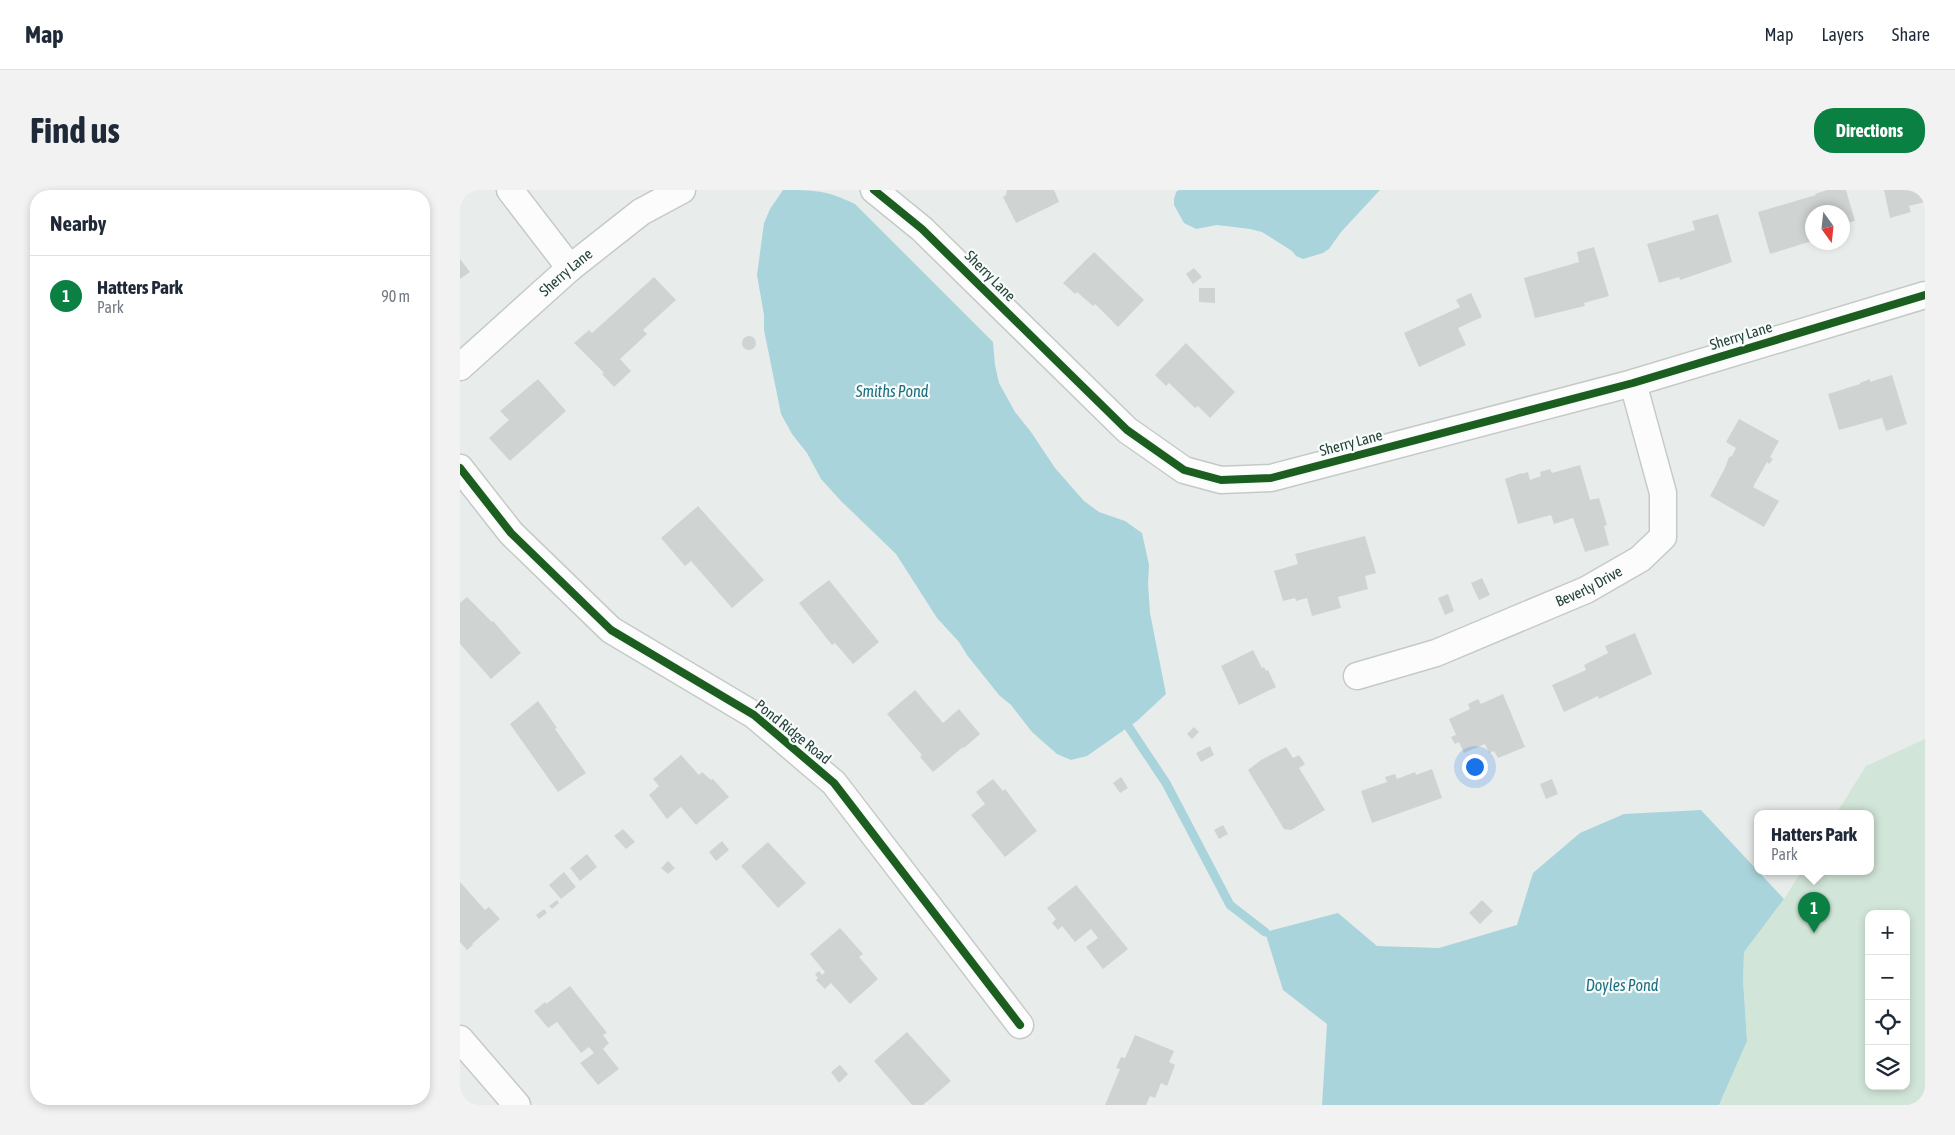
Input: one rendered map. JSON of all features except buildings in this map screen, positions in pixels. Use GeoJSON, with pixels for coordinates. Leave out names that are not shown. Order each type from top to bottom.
{"type":"FeatureCollection","features":[{"type":"Feature","properties":{"kind":"street"},"geometry":{"type":"LineString","coordinates":[[510,190],[570,268]]}},
{"type":"Feature","properties":{"kind":"street","name":"Sherry Lane"},"geometry":{"type":"LineString","coordinates":[[460,367],[570,268],[641,212],[682,190]]}},
{"type":"Feature","properties":{"kind":"street","name":"Sherry Lane"},"geometry":{"type":"LineString","coordinates":[[874,190],[922,229],[1127,430],[1184,470],[1221,480],[1271,478],[1633,383],[1925,295]]}},
{"type":"Feature","properties":{"kind":"street","name":"Beverly Drive"},"geometry":{"type":"LineString","coordinates":[[1357,676],[1436,653],[1586,590],[1640,559],[1662,537],[1663,493],[1633,383]]}},
{"type":"Feature","properties":{"kind":"street","name":"Pond Ridge Road"},"geometry":{"type":"LineString","coordinates":[[460,468],[511,533],[611,630],[754,715],[834,783],[1020,1025]]}},
{"type":"Feature","properties":{"kind":"street"},"geometry":{"type":"LineString","coordinates":[[460,1039],[517,1105]]}},
{"type":"Feature","properties":{"kind":"green space"},"geometry":{"type":"Polygon","coordinates":[[[1925,739],[1925,1105],[1719,1105],[1747,1041],[1743,980],[1744,952],[1784,899],[1799,875],[1874,875],[1874,810],[1838,810],[1866,766],[1925,739]]]}},
{"type":"Feature","properties":{"kind":"water","name":"Smiths Pond"},"geometry":{"type":"Polygon","coordinates":[[[783,190],[820,192],[855,204],[993,342],[999,383],[1015,412],[1055,468],[1084,501],[1099,512],[1125,521],[1142,533],[1149,565],[1150,613],[1166,694],[1137,721],[1087,756],[1071,760],[1057,754],[1032,732],[1011,705],[999,695],[959,642],[937,618],[896,554],[821,479],[807,453],[792,434],[781,414],[764,330],[764,315],[757,275],[764,223],[770,209],[783,190]]]}},
{"type":"Feature","properties":{"kind":"water"},"geometry":{"type":"Polygon","coordinates":[[[1179,190],[1380,190],[1341,232],[1329,249],[1323,253],[1303,259],[1262,232],[1217,225],[1196,229],[1184,223],[1174,205],[1176,192],[1179,190]]]}},
{"type":"Feature","properties":{"kind":"water","name":"Doyles Pond"},"geometry":{"type":"Polygon","coordinates":[[[1701,810],[1754,867],[1754,875],[1762,875],[1784,899],[1744,952],[1743,980],[1747,1041],[1719,1105],[1322,1105],[1327,1024],[1283,990],[1265,932],[1338,913],[1377,946],[1439,948],[1517,925],[1533,873],[1580,833],[1624,814],[1701,810]]]}},
{"type":"Feature","properties":{"kind":"waterway"},"geometry":{"type":"LineString","coordinates":[[1122,717],[1166,783],[1230,905],[1265,932]]}},
{"type":"Feature","properties":{"kind":"cycle path"},"geometry":{"type":"LineString","coordinates":[[874,190],[922,229],[1127,430],[1184,470],[1221,480],[1271,478],[1633,383],[1925,295]]}},
{"type":"Feature","properties":{"kind":"cycle path"},"geometry":{"type":"LineString","coordinates":[[460,468],[511,533],[611,630],[754,715],[834,783],[1020,1025]]}},
{"type":"Feature","properties":{"kind":"place","name":"Hatters Park"},"geometry":{"type":"Point","coordinates":[1814,933]}}]}
